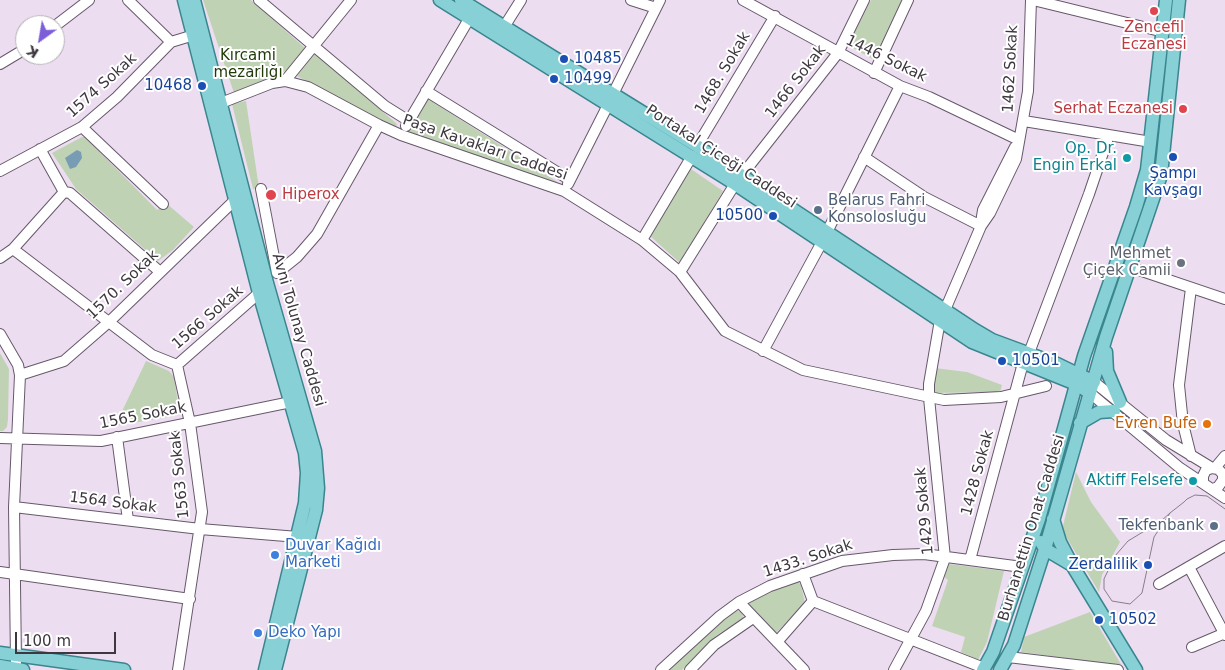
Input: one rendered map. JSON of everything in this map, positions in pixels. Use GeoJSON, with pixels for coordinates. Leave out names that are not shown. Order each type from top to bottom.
{"type":"FeatureCollection","features":[{"type":"Feature","properties":{"kind":"main road","name":"Avni Tolunay Caddesi"},"geometry":{"type":"LineString","coordinates":[[184,0],[260,293],[305,453],[307,473],[305,503],[267,670]]}},
{"type":"Feature","properties":{"kind":"main road","name":"Avni Tolunay Caddesi"},"geometry":{"type":"LineString","coordinates":[[194,0],[267,283],[315,451],[318,472],[316,510],[267,670]]}},
{"type":"Feature","properties":{"kind":"main road","name":"Portakal Çiceği Caddesi"},"geometry":{"type":"LineString","coordinates":[[440,0],[469,19],[610,99],[694,151],[943,315],[1026,358],[1056,370],[1076,382],[1092,387]]}},
{"type":"Feature","properties":{"kind":"main road","name":"Burhanettin Onat Caddesi"},"geometry":{"type":"LineString","coordinates":[[984,669],[993,652],[1038,519],[1084,356],[1136,207],[1151,142],[1166,0]]}},
{"type":"Feature","properties":{"kind":"main road","name":"Burhanettin Onat Caddesi"},"geometry":{"type":"LineString","coordinates":[[1000,670],[1014,645],[1045,549],[1106,336],[1161,175],[1179,0]]}},
{"type":"Feature","properties":{"kind":"main road","name":"Portakal Çiceği Caddesi"},"geometry":{"type":"LineString","coordinates":[[467,2],[610,99]]}},
{"type":"Feature","properties":{"kind":"main road"},"geometry":{"type":"LineString","coordinates":[[1080,423],[1099,412],[1117,407],[1107,371],[1106,336]]}},
{"type":"Feature","properties":{"kind":"main road"},"geometry":{"type":"LineString","coordinates":[[1070,403],[1064,384],[1056,370],[1084,356]]}},
{"type":"Feature","properties":{"kind":"main road"},"geometry":{"type":"LineString","coordinates":[[1053,518],[1060,542],[1072,565],[1135,670]]}},
{"type":"Feature","properties":{"kind":"main road"},"geometry":{"type":"LineString","coordinates":[[1038,519],[1040,541],[1045,549],[1072,565]]}},
{"type":"Feature","properties":{"kind":"main road"},"geometry":{"type":"LineString","coordinates":[[1036,575],[1042,566],[1048,564],[1072,565]]}},
{"type":"Feature","properties":{"kind":"main road"},"geometry":{"type":"LineString","coordinates":[[0,653],[124,670]]}},
{"type":"Feature","properties":{"kind":"main road"},"geometry":{"type":"LineString","coordinates":[[0,666],[18,670]]}},
{"type":"Feature","properties":{"kind":"street"},"geometry":{"type":"LineString","coordinates":[[65,18],[89,0]]}},
{"type":"Feature","properties":{"kind":"street"},"geometry":{"type":"LineString","coordinates":[[128,0],[171,42]]}},
{"type":"Feature","properties":{"kind":"street"},"geometry":{"type":"LineString","coordinates":[[259,0],[385,106],[409,120]]}},
{"type":"Feature","properties":{"kind":"street"},"geometry":{"type":"LineString","coordinates":[[285,81],[351,0]]}},
{"type":"Feature","properties":{"kind":"street"},"geometry":{"type":"LineString","coordinates":[[504,27],[521,0]]}},
{"type":"Feature","properties":{"kind":"street"},"geometry":{"type":"LineString","coordinates":[[564,191],[658,4],[631,0]]}},
{"type":"Feature","properties":{"kind":"street","name":"1446 Sokak"},"geometry":{"type":"LineString","coordinates":[[743,0],[775,16],[874,73],[1019,140]]}},
{"type":"Feature","properties":{"kind":"street","name":"1466 Sokak"},"geometry":{"type":"LineString","coordinates":[[680,272],[739,180],[838,53],[864,0]]}},
{"type":"Feature","properties":{"kind":"street"},"geometry":{"type":"LineString","coordinates":[[874,73],[908,0]]}},
{"type":"Feature","properties":{"kind":"street"},"geometry":{"type":"LineString","coordinates":[[1032,0],[1164,32]]}},
{"type":"Feature","properties":{"kind":"street","name":"1462 Sokak"},"geometry":{"type":"LineString","coordinates":[[943,315],[981,226],[984,210],[1019,140],[1028,91],[1032,0]]}},
{"type":"Feature","properties":{"kind":"street","name":"1468. Sokak"},"geometry":{"type":"LineString","coordinates":[[642,240],[775,16]]}},
{"type":"Feature","properties":{"kind":"street"},"geometry":{"type":"LineString","coordinates":[[401,134],[469,19]]}},
{"type":"Feature","properties":{"kind":"street","name":"1574 Sokak"},"geometry":{"type":"LineString","coordinates":[[1,168],[82,127],[117,96],[171,42],[194,35]]}},
{"type":"Feature","properties":{"kind":"street"},"geometry":{"type":"LineString","coordinates":[[0,64],[15,55]]}},
{"type":"Feature","properties":{"kind":"street","name":"Paşa Kavakları Caddesi"},"geometry":{"type":"LineString","coordinates":[[221,102],[272,83],[285,81],[308,87],[379,126],[564,191],[642,240],[680,272],[720,327],[763,351],[803,370],[944,400],[1016,394],[1046,386]]}},
{"type":"Feature","properties":{"kind":"street"},"geometry":{"type":"LineString","coordinates":[[763,351],[824,237],[900,86]]}},
{"type":"Feature","properties":{"kind":"street"},"geometry":{"type":"LineString","coordinates":[[426,91],[570,180]]}},
{"type":"Feature","properties":{"kind":"street"},"geometry":{"type":"LineString","coordinates":[[1024,120],[1151,142]]}},
{"type":"Feature","properties":{"kind":"street"},"geometry":{"type":"LineString","coordinates":[[261,189],[277,273],[297,258],[316,234],[379,126]]}},
{"type":"Feature","properties":{"kind":"street"},"geometry":{"type":"LineString","coordinates":[[82,127],[163,204]]}},
{"type":"Feature","properties":{"kind":"street","name":"1428 Sokak"},"geometry":{"type":"LineString","coordinates":[[970,560],[1026,358],[1083,210],[1109,135]]}},
{"type":"Feature","properties":{"kind":"street"},"geometry":{"type":"LineString","coordinates":[[40,149],[64,192]]}},
{"type":"Feature","properties":{"kind":"street"},"geometry":{"type":"LineString","coordinates":[[864,157],[924,197],[981,226]]}},
{"type":"Feature","properties":{"kind":"street"},"geometry":{"type":"LineString","coordinates":[[0,258],[13,249],[64,192]]}},
{"type":"Feature","properties":{"kind":"street"},"geometry":{"type":"LineString","coordinates":[[64,192],[70,193],[160,271]]}},
{"type":"Feature","properties":{"kind":"street","name":"1570. Sokak"},"geometry":{"type":"LineString","coordinates":[[20,375],[64,361],[110,321],[236,199]]}},
{"type":"Feature","properties":{"kind":"street"},"geometry":{"type":"LineString","coordinates":[[13,249],[110,321],[152,355],[177,365]]}},
{"type":"Feature","properties":{"kind":"street"},"geometry":{"type":"LineString","coordinates":[[1130,267],[1225,299]]}},
{"type":"Feature","properties":{"kind":"street"},"geometry":{"type":"LineString","coordinates":[[1191,288],[1179,384],[1184,424],[1191,456]]}},
{"type":"Feature","properties":{"kind":"street","name":"1566 Sokak"},"geometry":{"type":"LineString","coordinates":[[177,365],[260,293]]}},
{"type":"Feature","properties":{"kind":"street","name":"1429 Sokak"},"geometry":{"type":"LineString","coordinates":[[894,670],[926,611],[945,558],[929,398],[932,367],[943,315]]}},
{"type":"Feature","properties":{"kind":"street"},"geometry":{"type":"LineString","coordinates":[[0,334],[18,365],[20,375],[13,574],[18,670]]}},
{"type":"Feature","properties":{"kind":"street","name":"1563 Sokak"},"geometry":{"type":"LineString","coordinates":[[177,365],[190,423],[202,512],[178,670]]}},
{"type":"Feature","properties":{"kind":"street"},"geometry":{"type":"LineString","coordinates":[[1092,387],[1117,407],[1180,468],[1225,498]]}},
{"type":"Feature","properties":{"kind":"street","name":"1565 Sokak"},"geometry":{"type":"LineString","coordinates":[[0,438],[101,441],[117,436],[290,402]]}},
{"type":"Feature","properties":{"kind":"street"},"geometry":{"type":"LineString","coordinates":[[1117,407],[1191,456],[1221,473]]}},
{"type":"Feature","properties":{"kind":"street"},"geometry":{"type":"LineString","coordinates":[[117,436],[128,520]]}},
{"type":"Feature","properties":{"kind":"street"},"geometry":{"type":"LineString","coordinates":[[1213,489],[1221,486],[1221,473],[1225,456]]}},
{"type":"Feature","properties":{"kind":"street"},"geometry":{"type":"LineString","coordinates":[[1203,482],[1204,473],[1221,473]]}},
{"type":"Feature","properties":{"kind":"street","name":"1564 Sokak"},"geometry":{"type":"LineString","coordinates":[[14,507],[200,529],[298,537]]}},
{"type":"Feature","properties":{"kind":"street"},"geometry":{"type":"LineString","coordinates":[[1159,584],[1225,546]]}},
{"type":"Feature","properties":{"kind":"street","name":"1433. Sokak"},"geometry":{"type":"LineString","coordinates":[[661,670],[720,616],[739,602],[770,586],[802,574],[857,558],[924,554],[1022,567]]}},
{"type":"Feature","properties":{"kind":"street"},"geometry":{"type":"LineString","coordinates":[[1189,567],[1225,634],[1192,647]]}},
{"type":"Feature","properties":{"kind":"street"},"geometry":{"type":"LineString","coordinates":[[0,572],[190,599]]}},
{"type":"Feature","properties":{"kind":"street"},"geometry":{"type":"LineString","coordinates":[[802,574],[813,601],[984,669]]}},
{"type":"Feature","properties":{"kind":"street"},"geometry":{"type":"LineString","coordinates":[[777,642],[813,601]]}},
{"type":"Feature","properties":{"kind":"street"},"geometry":{"type":"LineString","coordinates":[[739,602],[800,669]]}},
{"type":"Feature","properties":{"kind":"street"},"geometry":{"type":"LineString","coordinates":[[690,670],[714,644],[753,618]]}},
{"type":"Feature","properties":{"kind":"street"},"geometry":{"type":"LineString","coordinates":[[1008,657],[1080,668],[1118,670]]}},
{"type":"Feature","properties":{"kind":"green space","name":"Kırcami mezarlığı"},"geometry":{"type":"Polygon","coordinates":[[[203,0],[251,0],[305,48],[293,66],[266,83],[234,93],[203,0]]]}},
{"type":"Feature","properties":{"kind":"green space"},"geometry":{"type":"Polygon","coordinates":[[[871,0],[902,0],[874,60],[848,45],[871,0]]]}},
{"type":"Feature","properties":{"kind":"green space"},"geometry":{"type":"Polygon","coordinates":[[[315,53],[397,124],[395,128],[297,76],[315,53]]]}},
{"type":"Feature","properties":{"kind":"green space"},"geometry":{"type":"Polygon","coordinates":[[[428,99],[499,144],[559,183],[407,133],[428,99]]]}},
{"type":"Feature","properties":{"kind":"green space"},"geometry":{"type":"Polygon","coordinates":[[[246,101],[259,188],[253,189],[232,104],[246,101]]]}},
{"type":"Feature","properties":{"kind":"green space"},"geometry":{"type":"Polygon","coordinates":[[[85,137],[157,210],[166,203],[194,227],[173,250],[158,261],[76,189],[52,153],[85,137]]]}},
{"type":"Feature","properties":{"kind":"green space"},"geometry":{"type":"Polygon","coordinates":[[[688,167],[723,191],[680,263],[648,234],[688,167]]]}},
{"type":"Feature","properties":{"kind":"green space"},"geometry":{"type":"Polygon","coordinates":[[[0,353],[9,369],[8,419],[7,427],[3,431],[0,431],[0,353]]]}},
{"type":"Feature","properties":{"kind":"green space"},"geometry":{"type":"Polygon","coordinates":[[[146,361],[169,371],[174,377],[180,415],[115,426],[146,361]]]}},
{"type":"Feature","properties":{"kind":"green space"},"geometry":{"type":"Polygon","coordinates":[[[935,368],[967,372],[1002,385],[1000,392],[933,393],[935,368]]]}},
{"type":"Feature","properties":{"kind":"green space"},"geometry":{"type":"Polygon","coordinates":[[[1076,472],[1091,502],[1120,542],[1102,575],[1099,592],[1062,530],[1076,472]]]}},
{"type":"Feature","properties":{"kind":"green space"},"geometry":{"type":"Polygon","coordinates":[[[949,564],[1004,571],[987,642],[978,660],[961,652],[965,637],[932,626],[948,580],[944,577],[949,564]]]}},
{"type":"Feature","properties":{"kind":"green space"},"geometry":{"type":"Polygon","coordinates":[[[797,581],[801,585],[805,603],[776,633],[745,602],[752,597],[797,581]]]}},
{"type":"Feature","properties":{"kind":"green space"},"geometry":{"type":"Polygon","coordinates":[[[734,610],[741,612],[744,618],[717,635],[682,670],[666,670],[734,610]]]}},
{"type":"Feature","properties":{"kind":"green space"},"geometry":{"type":"Polygon","coordinates":[[[1090,612],[1122,666],[1021,652],[1024,637],[1090,612]]]}},
{"type":"Feature","properties":{"kind":"water"},"geometry":{"type":"Polygon","coordinates":[[[77,150],[81,152],[82,158],[76,167],[70,169],[65,158],[77,150]]]}},
{"type":"Feature","properties":{"kind":"tram line"},"geometry":{"type":"LineString","coordinates":[[1170,513],[1154,537],[1142,593],[1130,604],[1112,601],[1104,589],[1104,579],[1115,556],[1128,541],[1161,521],[1170,513],[1184,502],[1187,499],[1195,495],[1207,496],[1225,509]]}},
{"type":"Feature","properties":{"kind":"place","name":"Zencefil Eczanesi"},"geometry":{"type":"Point","coordinates":[1154,11]}},
{"type":"Feature","properties":{"kind":"place","name":"10485"},"geometry":{"type":"Point","coordinates":[564,59]}},
{"type":"Feature","properties":{"kind":"place","name":"10499"},"geometry":{"type":"Point","coordinates":[554,79]}},
{"type":"Feature","properties":{"kind":"place","name":"10468"},"geometry":{"type":"Point","coordinates":[202,86]}},
{"type":"Feature","properties":{"kind":"place","name":"Serhat Eczanesi"},"geometry":{"type":"Point","coordinates":[1183,109]}},
{"type":"Feature","properties":{"kind":"place","name":"Şampı Kavşagı"},"geometry":{"type":"Point","coordinates":[1173,157]}},
{"type":"Feature","properties":{"kind":"place","name":"Op. Dr. Engin Erkal"},"geometry":{"type":"Point","coordinates":[1127,158]}},
{"type":"Feature","properties":{"kind":"place","name":"Hiperox"},"geometry":{"type":"Point","coordinates":[271,195]}},
{"type":"Feature","properties":{"kind":"place","name":"Belarus Fahri Konsolosluğu"},"geometry":{"type":"Point","coordinates":[818,210]}},
{"type":"Feature","properties":{"kind":"place","name":"10500"},"geometry":{"type":"Point","coordinates":[773,216]}},
{"type":"Feature","properties":{"kind":"place","name":"Mehmet Çiçek Camii"},"geometry":{"type":"Point","coordinates":[1181,263]}},
{"type":"Feature","properties":{"kind":"place","name":"10501"},"geometry":{"type":"Point","coordinates":[1002,361]}},
{"type":"Feature","properties":{"kind":"place","name":"Evren Bufe"},"geometry":{"type":"Point","coordinates":[1207,424]}},
{"type":"Feature","properties":{"kind":"place","name":"Aktiff Felsefe"},"geometry":{"type":"Point","coordinates":[1193,481]}},
{"type":"Feature","properties":{"kind":"place","name":"Tekfenbank"},"geometry":{"type":"Point","coordinates":[1214,526]}},
{"type":"Feature","properties":{"kind":"place","name":"Duvar Kağıdı Marketi"},"geometry":{"type":"Point","coordinates":[275,555]}},
{"type":"Feature","properties":{"kind":"place","name":"Zerdalilik"},"geometry":{"type":"Point","coordinates":[1148,565]}},
{"type":"Feature","properties":{"kind":"place","name":"10502"},"geometry":{"type":"Point","coordinates":[1099,620]}},
{"type":"Feature","properties":{"kind":"place","name":"Deko Yapı"},"geometry":{"type":"Point","coordinates":[258,633]}}]}
